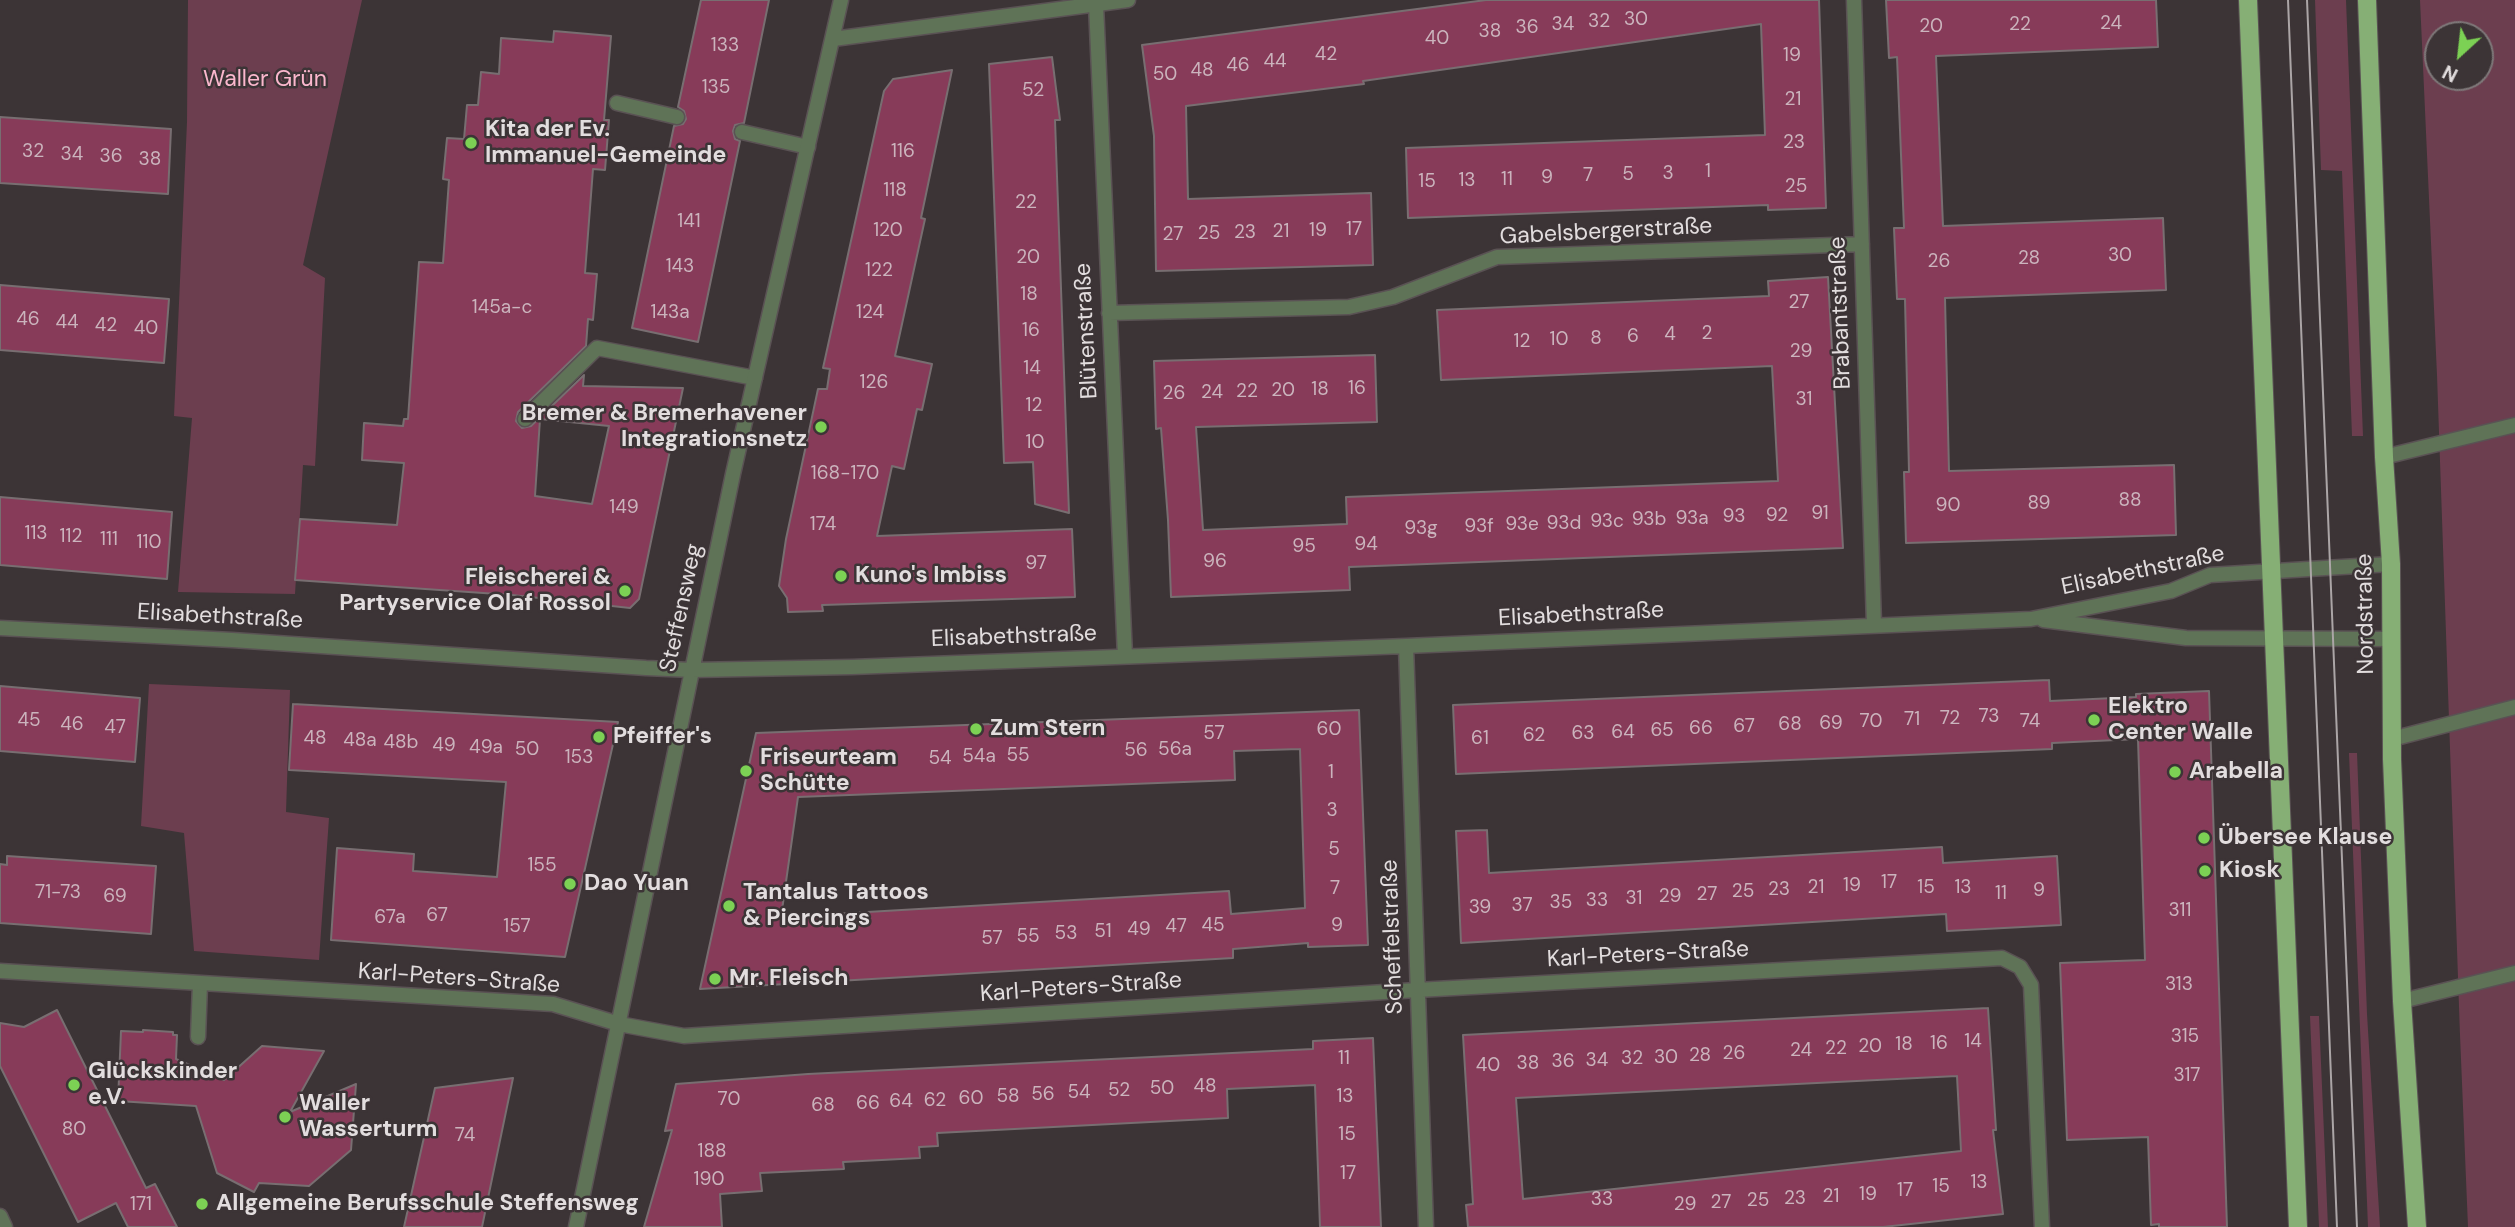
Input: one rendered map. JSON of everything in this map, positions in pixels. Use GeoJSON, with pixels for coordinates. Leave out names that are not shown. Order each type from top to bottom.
{"type":"FeatureCollection","features":[{"type":"Feature","properties":{"kind":"main road"},"geometry":{"type":"LineString","coordinates":[[2248,0],[2298,1227]]}},
{"type":"Feature","properties":{"kind":"main road","name":"Nordstraße"},"geometry":{"type":"LineString","coordinates":[[2367,0],[2384,457],[2391,564],[2392,739],[2402,1001],[2417,1227]]}},
{"type":"Feature","properties":{"kind":"street","name":"Steffensweg"},"geometry":{"type":"LineString","coordinates":[[576,1227],[755,378],[841,0]]}},
{"type":"Feature","properties":{"kind":"street"},"geometry":{"type":"LineString","coordinates":[[833,39],[1128,0]]}},
{"type":"Feature","properties":{"kind":"street","name":"Brabantstraße"},"geometry":{"type":"LineString","coordinates":[[1854,0],[1874,624]]}},
{"type":"Feature","properties":{"kind":"street","name":"Blütenstraße"},"geometry":{"type":"LineString","coordinates":[[1096,5],[1125,656]]}},
{"type":"Feature","properties":{"kind":"street"},"geometry":{"type":"LineString","coordinates":[[617,103],[677,117]]}},
{"type":"Feature","properties":{"kind":"street"},"geometry":{"type":"LineString","coordinates":[[742,132],[808,147]]}},
{"type":"Feature","properties":{"kind":"street","name":"Gabelsbergerstraße"},"geometry":{"type":"LineString","coordinates":[[1109,313],[1349,307],[1393,298],[1497,257],[1862,244]]}},
{"type":"Feature","properties":{"kind":"street"},"geometry":{"type":"LineString","coordinates":[[525,419],[597,348],[755,378]]}},
{"type":"Feature","properties":{"kind":"street"},"geometry":{"type":"LineString","coordinates":[[2384,457],[2515,425]]}},
{"type":"Feature","properties":{"kind":"street","name":"Elisabethstraße"},"geometry":{"type":"LineString","coordinates":[[2031,619],[2171,591],[2210,575],[2391,564]]}},
{"type":"Feature","properties":{"kind":"street","name":"Elisabethstraße"},"geometry":{"type":"LineString","coordinates":[[0,628],[692,670],[852,667],[1406,646],[2031,619],[2186,638],[2392,639]]}},
{"type":"Feature","properties":{"kind":"street","name":"Scheffelstraße"},"geometry":{"type":"LineString","coordinates":[[1406,646],[1426,1227]]}},
{"type":"Feature","properties":{"kind":"street"},"geometry":{"type":"LineString","coordinates":[[2392,739],[2515,707]]}},
{"type":"Feature","properties":{"kind":"street","name":"Karl-Peters-Straße"},"geometry":{"type":"LineString","coordinates":[[0,971],[553,1004],[618,1024],[684,1036],[1417,990],[2002,958],[2020,967],[2031,985],[2042,1227]]}},
{"type":"Feature","properties":{"kind":"street"},"geometry":{"type":"LineString","coordinates":[[2402,1001],[2515,973]]}},
{"type":"Feature","properties":{"kind":"street"},"geometry":{"type":"LineString","coordinates":[[198,1037],[200,984]]}},
{"type":"Feature","properties":{"kind":"street"},"geometry":{"type":"LineString","coordinates":[[0,1216],[5,1227]]}},
{"type":"Feature","properties":{"kind":"green space","name":"Waller Grün"},"geometry":{"type":"Polygon","coordinates":[[[188,0],[362,0],[303,265],[325,278],[315,466],[303,465],[295,594],[178,592],[192,418],[174,416],[187,122],[188,0]]]}},
{"type":"Feature","properties":{"kind":"green space"},"geometry":{"type":"Polygon","coordinates":[[[2315,0],[2346,0],[2363,436],[2352,436],[2342,171],[2321,170],[2315,0]]]}},
{"type":"Feature","properties":{"kind":"green space"},"geometry":{"type":"Polygon","coordinates":[[[2420,0],[2515,0],[2515,1227],[2468,1227],[2424,91],[2494,91],[2494,21],[2424,21],[2424,88],[2420,0]]]}},
{"type":"Feature","properties":{"kind":"green space"},"geometry":{"type":"Polygon","coordinates":[[[149,684],[290,690],[286,812],[329,818],[319,960],[194,951],[184,833],[141,826],[149,684]]]}},
{"type":"Feature","properties":{"kind":"green space"},"geometry":{"type":"Polygon","coordinates":[[[2349,753],[2357,753],[2367,1014],[2380,1227],[2368,1227],[2349,753]]]}},
{"type":"Feature","properties":{"kind":"green space"},"geometry":{"type":"Polygon","coordinates":[[[2310,1016],[2319,1016],[2328,1227],[2319,1227],[2310,1016]]]}},
{"type":"Feature","properties":{"kind":"building"},"geometry":{"type":"Polygon","coordinates":[[[701,0],[769,0],[744,123],[735,125],[733,131],[735,139],[740,141],[698,342],[632,328],[674,126],[683,124],[686,119],[684,111],[678,107],[701,0]]]}},
{"type":"Feature","properties":{"kind":"building"},"geometry":{"type":"Polygon","coordinates":[[[1486,0],[1819,0],[1826,208],[1768,210],[1768,205],[1408,218],[1406,148],[1765,135],[1761,24],[1363,81],[1364,84],[1186,106],[1188,199],[1371,193],[1373,265],[1156,271],[1154,136],[1142,45],[1486,0]]]}},
{"type":"Feature","properties":{"kind":"building"},"geometry":{"type":"Polygon","coordinates":[[[1886,0],[2156,0],[2158,47],[1936,56],[1943,226],[2163,218],[2166,290],[1945,298],[1949,471],[2174,465],[2176,535],[1906,543],[1904,472],[1909,472],[1905,299],[1897,299],[1894,228],[1904,228],[1897,57],[1889,58],[1886,0]]]}},
{"type":"Feature","properties":{"kind":"building"},"geometry":{"type":"Polygon","coordinates":[[[554,31],[611,36],[604,120],[609,120],[605,170],[593,169],[585,273],[597,274],[593,320],[588,319],[586,346],[518,412],[516,421],[522,428],[531,426],[584,375],[583,386],[683,388],[639,599],[630,608],[512,595],[295,580],[300,519],[397,525],[404,463],[362,460],[364,423],[403,426],[404,419],[408,419],[419,262],[443,263],[449,180],[443,179],[447,138],[464,139],[467,105],[478,105],[481,72],[499,74],[501,38],[553,42],[554,31]],[[540,419],[535,496],[592,504],[609,426],[540,419]]]}},
{"type":"Feature","properties":{"kind":"building"},"geometry":{"type":"Polygon","coordinates":[[[1052,57],[1060,120],[1055,120],[1069,513],[1035,504],[1033,462],[1004,463],[989,64],[1052,57]]]}},
{"type":"Feature","properties":{"kind":"building"},"geometry":{"type":"Polygon","coordinates":[[[952,70],[921,218],[925,219],[895,356],[932,364],[922,410],[917,409],[904,469],[892,466],[877,536],[1072,529],[1075,597],[822,605],[823,611],[788,612],[787,598],[779,586],[786,539],[818,389],[827,389],[830,369],[823,368],[884,91],[893,79],[952,70]]]}},
{"type":"Feature","properties":{"kind":"building"},"geometry":{"type":"Polygon","coordinates":[[[0,117],[171,129],[168,194],[0,183],[0,117]]]}},
{"type":"Feature","properties":{"kind":"building"},"geometry":{"type":"Polygon","coordinates":[[[1828,277],[1843,548],[1349,567],[1350,590],[1171,597],[1161,428],[1156,429],[1154,361],[1375,355],[1377,422],[1196,427],[1203,530],[1347,524],[1346,497],[1778,481],[1772,366],[1441,380],[1437,310],[1769,296],[1768,281],[1828,277]]]}},
{"type":"Feature","properties":{"kind":"building"},"geometry":{"type":"Polygon","coordinates":[[[0,285],[169,299],[164,363],[0,350],[0,285]]]}},
{"type":"Feature","properties":{"kind":"building"},"geometry":{"type":"Polygon","coordinates":[[[0,497],[172,512],[167,579],[0,565],[0,497]]]}},
{"type":"Feature","properties":{"kind":"building"},"geometry":{"type":"Polygon","coordinates":[[[2049,680],[2050,701],[2209,691],[2227,1227],[2151,1225],[2148,1137],[2067,1140],[2060,963],[2145,960],[2138,739],[2052,743],[2052,749],[1456,774],[1453,705],[2049,680]]]}},
{"type":"Feature","properties":{"kind":"building"},"geometry":{"type":"Polygon","coordinates":[[[0,686],[140,698],[135,762],[0,751],[0,686]]]}},
{"type":"Feature","properties":{"kind":"building"},"geometry":{"type":"Polygon","coordinates":[[[293,704],[618,722],[565,957],[331,940],[337,848],[414,854],[413,871],[497,877],[506,782],[289,770],[293,704]]]}},
{"type":"Feature","properties":{"kind":"building"},"geometry":{"type":"Polygon","coordinates":[[[1359,710],[1368,945],[1308,947],[1308,943],[1233,949],[1233,958],[700,989],[756,733],[1359,710]],[[1300,749],[1234,751],[1235,780],[798,797],[781,917],[1229,891],[1231,914],[1305,908],[1300,749]]]}},
{"type":"Feature","properties":{"kind":"building"},"geometry":{"type":"Polygon","coordinates":[[[1487,830],[1489,873],[1942,847],[1943,863],[2057,856],[2061,925],[1947,931],[1946,914],[1461,943],[1456,831],[1487,830]]]}},
{"type":"Feature","properties":{"kind":"building"},"geometry":{"type":"Polygon","coordinates":[[[7,856],[156,866],[151,934],[0,923],[0,864],[7,865],[7,856]]]}},
{"type":"Feature","properties":{"kind":"building"},"geometry":{"type":"Polygon","coordinates":[[[1988,1008],[1996,1130],[1993,1130],[2003,1214],[1883,1227],[1468,1227],[1466,1205],[1473,1204],[1463,1035],[1988,1008]],[[1957,1076],[1516,1098],[1523,1199],[1961,1151],[1957,1076]]]}},
{"type":"Feature","properties":{"kind":"building"},"geometry":{"type":"Polygon","coordinates":[[[57,1010],[146,1188],[155,1184],[177,1227],[128,1227],[116,1203],[78,1222],[0,1066],[0,1023],[24,1027],[57,1010]]]}},
{"type":"Feature","properties":{"kind":"building","name":"Waller Wasserturm"},"geometry":{"type":"Polygon","coordinates":[[[121,1031],[173,1032],[173,1035],[177,1035],[176,1059],[224,1080],[262,1046],[324,1051],[290,1112],[356,1084],[351,1150],[309,1186],[259,1183],[254,1192],[217,1173],[196,1106],[118,1101],[121,1031]]]}},
{"type":"Feature","properties":{"kind":"building"},"geometry":{"type":"Polygon","coordinates":[[[1373,1038],[1381,1227],[1320,1227],[1315,1085],[1227,1089],[1228,1118],[937,1133],[938,1146],[919,1147],[920,1158],[843,1162],[844,1169],[760,1173],[762,1191],[720,1194],[722,1227],[644,1227],[672,1130],[665,1131],[676,1084],[808,1074],[1313,1049],[1313,1041],[1373,1038]]]}},
{"type":"Feature","properties":{"kind":"building"},"geometry":{"type":"Polygon","coordinates":[[[513,1078],[482,1227],[404,1227],[435,1088],[513,1078]]]}},
{"type":"Feature","properties":{"kind":"tram line"},"geometry":{"type":"LineString","coordinates":[[2288,0],[2337,1227]]}},
{"type":"Feature","properties":{"kind":"tram line"},"geometry":{"type":"LineString","coordinates":[[2307,0],[2357,1227]]}},
{"type":"Feature","properties":{"kind":"place","name":"Kita der Ev. Immanuel-Gemeinde"},"geometry":{"type":"Point","coordinates":[471,143]}},
{"type":"Feature","properties":{"kind":"place","name":"Bremer & Bremerhavener Integrationsnetz"},"geometry":{"type":"Point","coordinates":[821,427]}},
{"type":"Feature","properties":{"kind":"place","name":"Kuno's Imbiss"},"geometry":{"type":"Point","coordinates":[841,576]}},
{"type":"Feature","properties":{"kind":"place","name":"Fleischerei & Partyservice Olaf Rossol"},"geometry":{"type":"Point","coordinates":[625,591]}},
{"type":"Feature","properties":{"kind":"place","name":"Elektro Center Walle"},"geometry":{"type":"Point","coordinates":[2094,720]}},
{"type":"Feature","properties":{"kind":"place","name":"Zum Stern"},"geometry":{"type":"Point","coordinates":[976,729]}},
{"type":"Feature","properties":{"kind":"place","name":"Pfeiffer's"},"geometry":{"type":"Point","coordinates":[599,737]}},
{"type":"Feature","properties":{"kind":"place","name":"Friseurteam Schütte"},"geometry":{"type":"Point","coordinates":[746,771]}},
{"type":"Feature","properties":{"kind":"place","name":"Arabella"},"geometry":{"type":"Point","coordinates":[2175,772]}},
{"type":"Feature","properties":{"kind":"place","name":"Übersee Klause"},"geometry":{"type":"Point","coordinates":[2204,838]}},
{"type":"Feature","properties":{"kind":"place","name":"Kiosk"},"geometry":{"type":"Point","coordinates":[2205,871]}},
{"type":"Feature","properties":{"kind":"place","name":"Dao Yuan"},"geometry":{"type":"Point","coordinates":[570,884]}},
{"type":"Feature","properties":{"kind":"place","name":"Tantalus Tattoos & Piercings"},"geometry":{"type":"Point","coordinates":[729,906]}},
{"type":"Feature","properties":{"kind":"place","name":"Mr. Fleisch"},"geometry":{"type":"Point","coordinates":[715,979]}},
{"type":"Feature","properties":{"kind":"place","name":"Glückskinder e.V."},"geometry":{"type":"Point","coordinates":[74,1085]}},
{"type":"Feature","properties":{"kind":"place","name":"Waller Wasserturm"},"geometry":{"type":"Point","coordinates":[285,1117]}},
{"type":"Feature","properties":{"kind":"place","name":"Allgemeine Berufsschule Steffensweg"},"geometry":{"type":"Point","coordinates":[202,1204]}}]}
